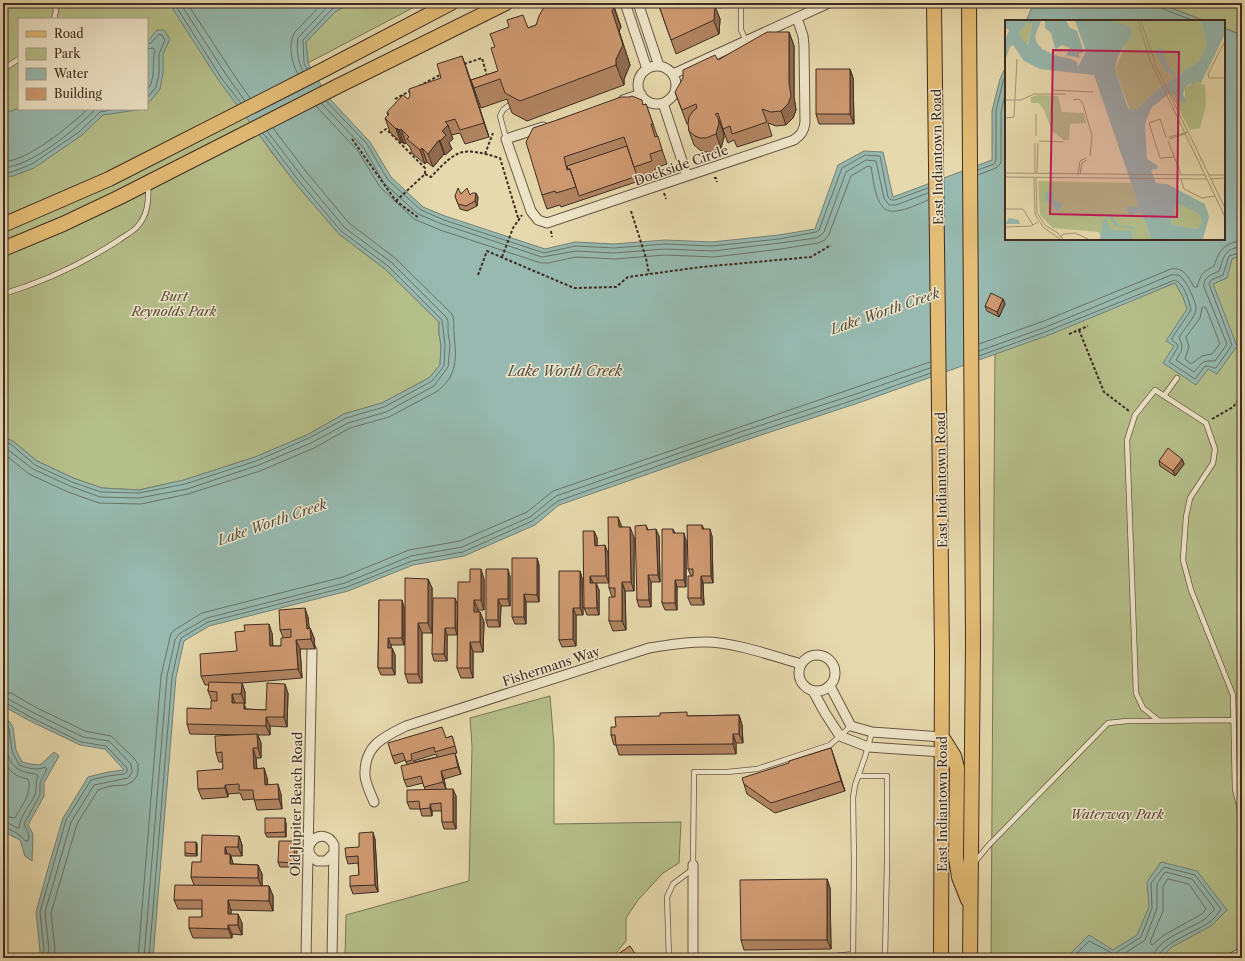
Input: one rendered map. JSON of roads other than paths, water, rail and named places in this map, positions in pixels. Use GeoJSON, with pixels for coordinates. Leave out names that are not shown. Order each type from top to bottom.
{"type":"FeatureCollection","features":[{"type":"Feature","properties":{"kind":"main road"},"geometry":{"type":"LineString","coordinates":[[3,225],[109,179],[451,3]]}},
{"type":"Feature","properties":{"kind":"main road"},"geometry":{"type":"LineString","coordinates":[[3,249],[63,224],[148,183],[338,86],[506,3]]}},
{"type":"Feature","properties":{"kind":"main road","name":"East Indiantown Road"},"geometry":{"type":"LineString","coordinates":[[934,3],[942,652],[941,958]]}},
{"type":"Feature","properties":{"kind":"main road"},"geometry":{"type":"LineString","coordinates":[[969,3],[973,642],[970,958]]}},
{"type":"Feature","properties":{"kind":"main road"},"geometry":{"type":"LineString","coordinates":[[942,737],[954,756],[957,768],[956,858],[959,877],[971,906]]}},
{"type":"Feature","properties":{"kind":"street"},"geometry":{"type":"LineString","coordinates":[[625,3],[647,69]]}},
{"type":"Feature","properties":{"kind":"street"},"geometry":{"type":"LineString","coordinates":[[638,3],[659,66]]}},
{"type":"Feature","properties":{"kind":"street"},"geometry":{"type":"LineString","coordinates":[[673,74],[829,3]]}},
{"type":"Feature","properties":{"kind":"street","name":"Dockside Circle"},"geometry":{"type":"LineString","coordinates":[[506,139],[531,211],[538,220],[547,223],[794,140],[800,136],[804,130],[805,122],[804,44],[797,18]]}},
{"type":"Feature","properties":{"kind":"street"},"geometry":{"type":"LineString","coordinates":[[652,66],[659,66],[665,68],[673,74],[676,83],[676,90],[673,96],[663,104],[651,103],[646,100],[641,94],[638,84],[639,78],[647,69],[652,66]]}},
{"type":"Feature","properties":{"kind":"street"},"geometry":{"type":"LineString","coordinates":[[616,102],[641,94]]}},
{"type":"Feature","properties":{"kind":"street"},"geometry":{"type":"LineString","coordinates":[[663,104],[687,176]]}},
{"type":"Feature","properties":{"kind":"street"},"geometry":{"type":"LineString","coordinates":[[506,139],[552,124]]}},
{"type":"Feature","properties":{"kind":"street","name":"Fishermans Way"},"geometry":{"type":"LineString","coordinates":[[374,802],[365,776],[367,758],[373,747],[384,736],[406,726],[436,716],[641,650],[656,647],[686,643],[722,643],[801,664]]}},
{"type":"Feature","properties":{"kind":"street","name":"Old Jupiter Beach Road"},"geometry":{"type":"LineString","coordinates":[[306,958],[312,650]]}},
{"type":"Feature","properties":{"kind":"street"},"geometry":{"type":"LineString","coordinates":[[810,656],[822,656],[828,658],[832,663],[835,675],[830,686],[825,689],[813,691],[808,689],[800,680],[799,669],[801,664],[810,656]]}},
{"type":"Feature","properties":{"kind":"street"},"geometry":{"type":"LineString","coordinates":[[830,686],[851,726],[872,732],[942,737]]}},
{"type":"Feature","properties":{"kind":"street"},"geometry":{"type":"LineString","coordinates":[[813,691],[840,736],[868,747],[942,752]]}},
{"type":"Feature","properties":{"kind":"street"},"geometry":{"type":"LineString","coordinates":[[332,958],[334,850],[332,842],[324,837],[320,836],[310,842],[309,850],[313,858],[321,862],[330,858],[333,854]]}},
{"type":"Feature","properties":{"kind":"street"},"geometry":{"type":"LineString","coordinates":[[693,867],[693,958]]}},
{"type":"Feature","properties":{"kind":"lane"},"geometry":{"type":"LineString","coordinates":[[54,3],[56,11],[54,18]]}},
{"type":"Feature","properties":{"kind":"lane"},"geometry":{"type":"LineString","coordinates":[[741,3],[741,30],[746,41]]}},
{"type":"Feature","properties":{"kind":"lane"},"geometry":{"type":"LineString","coordinates":[[3,69],[18,60]]}},
{"type":"Feature","properties":{"kind":"lane"},"geometry":{"type":"LineString","coordinates":[[506,139],[500,116],[503,110],[508,106]]}},
{"type":"Feature","properties":{"kind":"lane"},"geometry":{"type":"LineString","coordinates":[[3,294],[24,288],[101,252],[136,228],[145,214],[149,198],[148,183]]}},
{"type":"Feature","properties":{"kind":"lane"},"geometry":{"type":"LineString","coordinates":[[1164,396],[1177,378]]}},
{"type":"Feature","properties":{"kind":"lane"},"geometry":{"type":"LineString","coordinates":[[1158,720],[1143,708],[1136,693],[1127,440],[1135,415],[1155,390],[1206,423],[1214,449],[1213,463],[1190,498],[1186,517],[1183,560],[1191,590],[1233,695],[1235,789],[1242,818]]}},
{"type":"Feature","properties":{"kind":"lane"},"geometry":{"type":"LineString","coordinates":[[971,867],[988,846],[1108,723],[1158,720],[1234,720]]}},
{"type":"Feature","properties":{"kind":"lane"},"geometry":{"type":"LineString","coordinates":[[668,958],[666,897],[673,884],[693,867],[694,772],[727,772],[757,769],[830,745],[851,726]]}},
{"type":"Feature","properties":{"kind":"lane"},"geometry":{"type":"LineString","coordinates":[[828,957],[853,956],[853,798],[855,785],[872,732]]}},
{"type":"Feature","properties":{"kind":"lane"},"geometry":{"type":"LineString","coordinates":[[858,776],[887,776],[885,958]]}},
{"type":"Feature","properties":{"kind":"lane"},"geometry":{"type":"LineString","coordinates":[[1226,958],[1240,951],[1242,948]]}},
{"type":"Feature","properties":{"kind":"water","name":"Lake Worth Creek"},"geometry":{"type":"Polygon","coordinates":[[[169,3],[351,3],[335,12],[306,42],[308,63],[328,97],[370,142],[391,177],[423,207],[445,216],[545,249],[575,242],[614,244],[665,240],[712,242],[779,235],[815,229],[838,165],[864,151],[883,152],[893,197],[992,160],[992,111],[1000,79],[1005,68],[1005,240],[1225,240],[1225,28],[1242,35],[1242,255],[1232,259],[1227,278],[1213,284],[1237,346],[1217,374],[1208,369],[1196,385],[1163,363],[1174,346],[1166,341],[1187,309],[1183,297],[1175,283],[1049,335],[861,402],[559,505],[535,525],[464,556],[413,565],[348,591],[209,626],[184,641],[176,677],[153,958],[36,958],[40,951],[36,912],[63,818],[88,777],[124,770],[105,749],[80,745],[3,706],[3,436],[14,442],[37,461],[73,478],[102,488],[139,490],[184,480],[255,457],[307,435],[344,414],[382,403],[429,378],[440,365],[441,345],[439,322],[385,269],[339,234],[296,184],[219,81],[169,3]]]}},
{"type":"Feature","properties":{"kind":"water"},"geometry":{"type":"Polygon","coordinates":[[[1034,3],[1158,3],[1202,20],[1026,20],[1034,3]]]}},
{"type":"Feature","properties":{"kind":"water"},"geometry":{"type":"Polygon","coordinates":[[[157,30],[164,30],[170,39],[163,54],[163,74],[160,89],[148,104],[148,41],[157,30]]]}},
{"type":"Feature","properties":{"kind":"water"},"geometry":{"type":"Polygon","coordinates":[[[18,108],[18,110],[137,110],[103,115],[82,135],[34,168],[13,176],[3,177],[3,114],[18,108]]]}},
{"type":"Feature","properties":{"kind":"water"},"geometry":{"type":"Polygon","coordinates":[[[9,721],[13,727],[16,750],[22,762],[40,765],[54,752],[59,756],[44,783],[44,796],[28,825],[33,834],[32,861],[25,856],[20,840],[3,830],[3,722],[9,721]]]}},
{"type":"Feature","properties":{"kind":"water"},"geometry":{"type":"Polygon","coordinates":[[[1161,862],[1197,871],[1227,910],[1211,926],[1172,947],[1161,958],[1066,958],[1089,935],[1113,950],[1137,935],[1149,907],[1147,882],[1161,862]]]}},
{"type":"Feature","properties":{"kind":"park label","name":"Burt Reynolds Park"},"geometry":{"type":"Point","coordinates":[174,304]}},
{"type":"Feature","properties":{"kind":"park label","name":"Waterway Park"},"geometry":{"type":"Point","coordinates":[1117,814]}}]}
